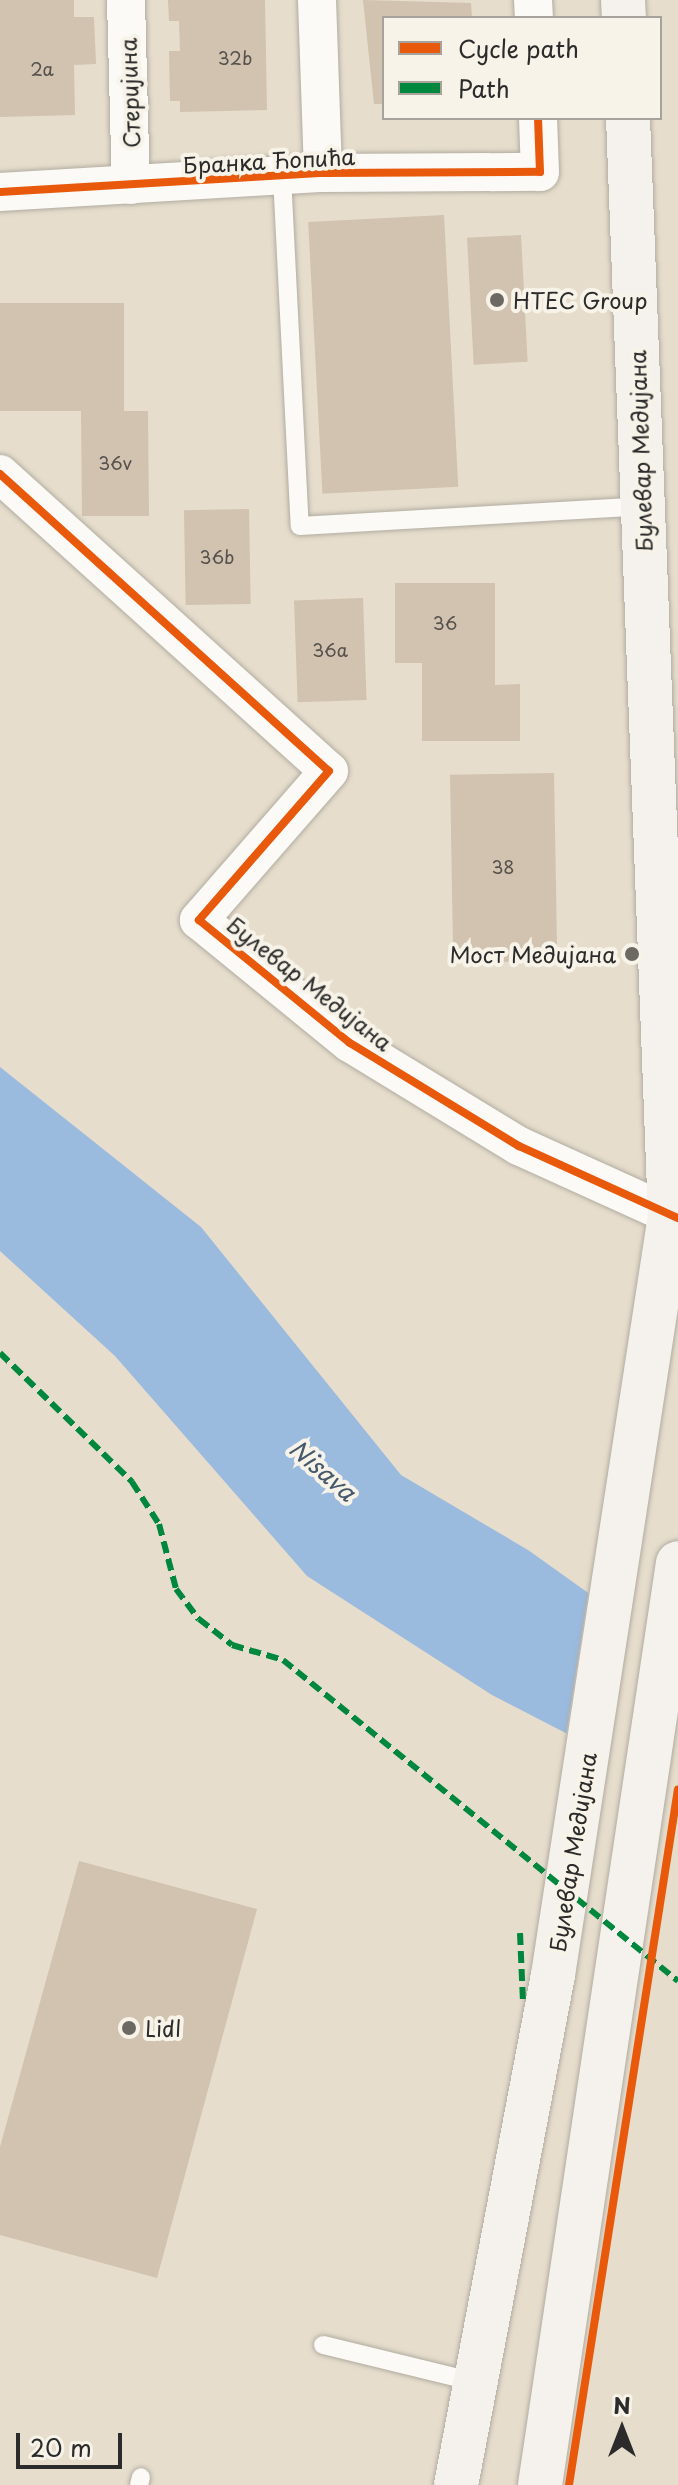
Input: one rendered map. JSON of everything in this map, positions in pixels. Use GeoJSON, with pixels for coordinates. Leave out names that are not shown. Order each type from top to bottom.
{"type":"FeatureCollection","features":[{"type":"Feature","properties":{"kind":"main road","name":"Булевар Медијана"},"geometry":{"type":"LineString","coordinates":[[456,2485],[553,1975],[674,1217],[628,120]]}},
{"type":"Feature","properties":{"kind":"main road"},"geometry":{"type":"LineString","coordinates":[[540,2485],[613,2020],[678,1563]]}},
{"type":"Feature","properties":{"kind":"street","name":"Стеријина"},"geometry":{"type":"LineString","coordinates":[[126,0],[131,185]]}},
{"type":"Feature","properties":{"kind":"street"},"geometry":{"type":"LineString","coordinates":[[317,0],[323,173]]}},
{"type":"Feature","properties":{"kind":"street","name":"Бранка Ћопића"},"geometry":{"type":"LineString","coordinates":[[0,192],[323,173],[540,172],[538,120]]}},
{"type":"Feature","properties":{"kind":"street","name":"Булевар Медијана"},"geometry":{"type":"LineString","coordinates":[[0,474],[329,771],[199,920],[350,1043],[519,1146],[674,1217]]}},
{"type":"Feature","properties":{"kind":"lane"},"geometry":{"type":"LineString","coordinates":[[282,176],[300,526],[642,506]]}},
{"type":"Feature","properties":{"kind":"lane"},"geometry":{"type":"LineString","coordinates":[[323,2345],[475,2382]]}},
{"type":"Feature","properties":{"kind":"water","name":"Nisava"},"geometry":{"type":"Polygon","coordinates":[[[0,1067],[201,1227],[401,1475],[528,1550],[678,1657],[678,1791],[492,1695],[307,1576],[115,1356],[0,1251],[0,1067]]]}},
{"type":"Feature","properties":{"kind":"pier"},"geometry":{"type":"Polygon","coordinates":[[[589,1589],[678,1652],[678,1795],[566,1737],[589,1589]]]}},
{"type":"Feature","properties":{"kind":"building"},"geometry":{"type":"Polygon","coordinates":[[[0,0],[74,0],[74,17],[94,17],[96,64],[74,65],[75,115],[0,117],[0,0]]]}},
{"type":"Feature","properties":{"kind":"building"},"geometry":{"type":"Polygon","coordinates":[[[168,0],[265,0],[267,110],[180,112],[180,101],[170,101],[169,51],[180,51],[179,21],[169,21],[168,0]]]}},
{"type":"Feature","properties":{"kind":"building"},"geometry":{"type":"Polygon","coordinates":[[[363,0],[471,3],[472,16],[382,16],[382,104],[374,104],[363,0]]]}},
{"type":"Feature","properties":{"kind":"building"},"geometry":{"type":"Polygon","coordinates":[[[444,215],[458,487],[322,494],[308,222],[444,215]]]}},
{"type":"Feature","properties":{"kind":"building","name":"HTEC Group"},"geometry":{"type":"Polygon","coordinates":[[[521,235],[528,362],[474,365],[467,238],[521,235]]]}},
{"type":"Feature","properties":{"kind":"building"},"geometry":{"type":"Polygon","coordinates":[[[0,303],[124,303],[124,411],[148,411],[149,516],[82,516],[81,411],[0,411],[0,303]]]}},
{"type":"Feature","properties":{"kind":"building"},"geometry":{"type":"Polygon","coordinates":[[[249,509],[251,604],[186,605],[184,510],[249,509]]]}},
{"type":"Feature","properties":{"kind":"building"},"geometry":{"type":"Polygon","coordinates":[[[395,583],[495,583],[495,685],[520,684],[520,741],[422,741],[422,663],[395,663],[395,583]]]}},
{"type":"Feature","properties":{"kind":"building"},"geometry":{"type":"Polygon","coordinates":[[[363,598],[367,700],[298,702],[294,600],[363,598]]]}},
{"type":"Feature","properties":{"kind":"building"},"geometry":{"type":"Polygon","coordinates":[[[554,773],[557,961],[453,963],[450,775],[554,773]]]}},
{"type":"Feature","properties":{"kind":"building","name":"Lidl"},"geometry":{"type":"Polygon","coordinates":[[[79,1861],[257,1909],[157,2278],[0,2235],[0,2147],[79,1861]]]}},
{"type":"Feature","properties":{"kind":"marked path"},"geometry":{"type":"LineString","coordinates":[[0,1353],[132,1482],[159,1524],[176,1589],[199,1619],[232,1645],[283,1660],[678,1981]]}},
{"type":"Feature","properties":{"kind":"marked path"},"geometry":{"type":"LineString","coordinates":[[520,1933],[523,2001]]}},
{"type":"Feature","properties":{"kind":"cycle path"},"geometry":{"type":"LineString","coordinates":[[0,192],[323,173],[540,172],[538,120]]}},
{"type":"Feature","properties":{"kind":"cycle path"},"geometry":{"type":"LineString","coordinates":[[0,474],[329,771],[199,920],[350,1043],[519,1146],[678,1218]]}},
{"type":"Feature","properties":{"kind":"cycle path"},"geometry":{"type":"LineString","coordinates":[[569,2485],[678,1789]]}},
{"type":"Feature","properties":{"kind":"place","name":"HTEC Group"},"geometry":{"type":"Point","coordinates":[497,300]}},
{"type":"Feature","properties":{"kind":"place","name":"Мост Медијана"},"geometry":{"type":"Point","coordinates":[632,954]}},
{"type":"Feature","properties":{"kind":"place","name":"Lidl"},"geometry":{"type":"Point","coordinates":[129,2028]}}]}
